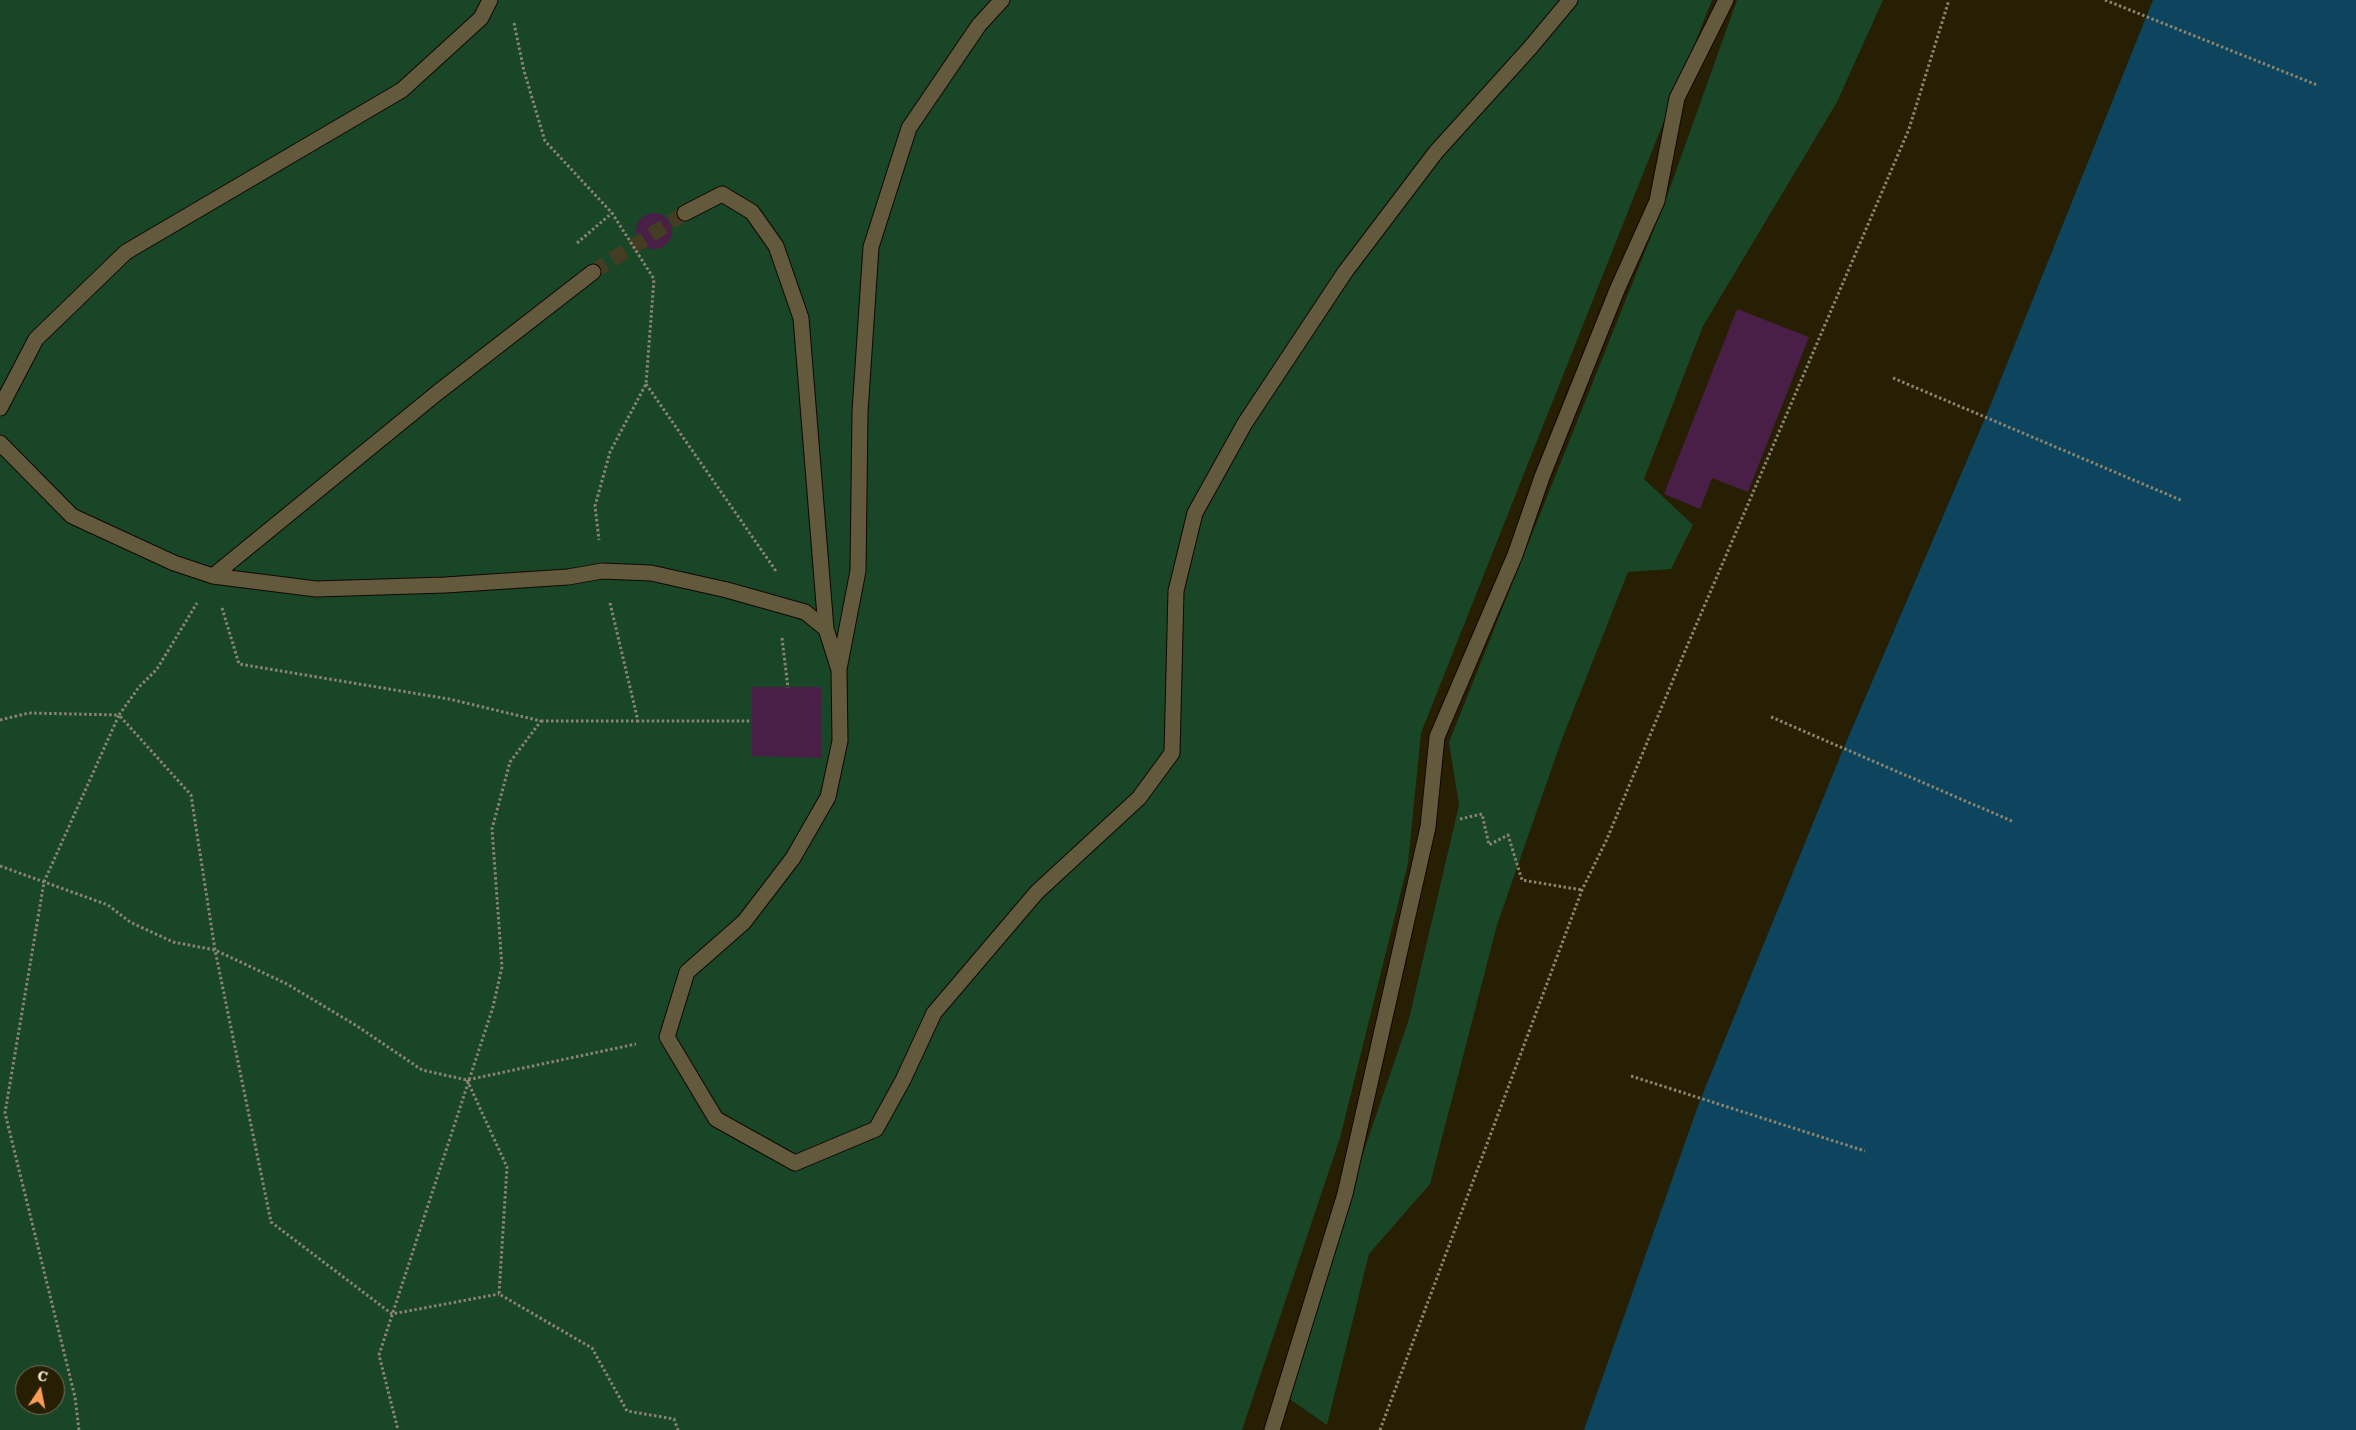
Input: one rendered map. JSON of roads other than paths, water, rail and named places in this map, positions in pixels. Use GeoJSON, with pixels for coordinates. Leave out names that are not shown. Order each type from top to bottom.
{"type":"FeatureCollection","features":[{"type":"Feature","properties":{"kind":"lane"},"geometry":{"type":"LineString","coordinates":[[0,408],[36,339],[126,252],[402,90],[481,18],[490,0]]}},
{"type":"Feature","properties":{"kind":"lane"},"geometry":{"type":"LineString","coordinates":[[1002,0],[979,25],[909,128],[871,247],[860,412],[858,571],[839,670],[840,741],[828,797],[793,858],[744,922],[687,972],[666,1038],[716,1118],[795,1163],[876,1129],[903,1080],[934,1013],[1037,892],[1139,798],[1172,753],[1176,591],[1195,513],[1244,422],[1344,272],[1436,152],[1530,48],[1570,0]]}},
{"type":"Feature","properties":{"kind":"lane"},"geometry":{"type":"LineString","coordinates":[[1272,1430],[1345,1194],[1428,827],[1438,737],[1515,555],[1542,477],[1617,290],[1657,201],[1677,98],[1726,0]]}},
{"type":"Feature","properties":{"kind":"lane"},"geometry":{"type":"LineString","coordinates":[[685,213],[722,194],[752,212],[776,246],[801,318],[826,629],[839,670]]}},
{"type":"Feature","properties":{"kind":"lane"},"geometry":{"type":"LineString","coordinates":[[213,576],[437,394],[593,272]]}},
{"type":"Feature","properties":{"kind":"lane"},"geometry":{"type":"LineString","coordinates":[[0,443],[72,516],[174,563],[213,576],[316,589],[444,585],[568,577],[602,571],[641,573],[718,588],[805,612],[826,629]]}},
{"type":"Feature","properties":{"kind":"water"},"geometry":{"type":"Polygon","coordinates":[[[2153,0],[2356,0],[2356,1430],[1584,1430],[1699,1103],[1842,752],[1986,416],[2153,0]]]}},
{"type":"Feature","properties":{"kind":"tunnel"},"geometry":{"type":"LineString","coordinates":[[593,272],[685,213]]}}]}
